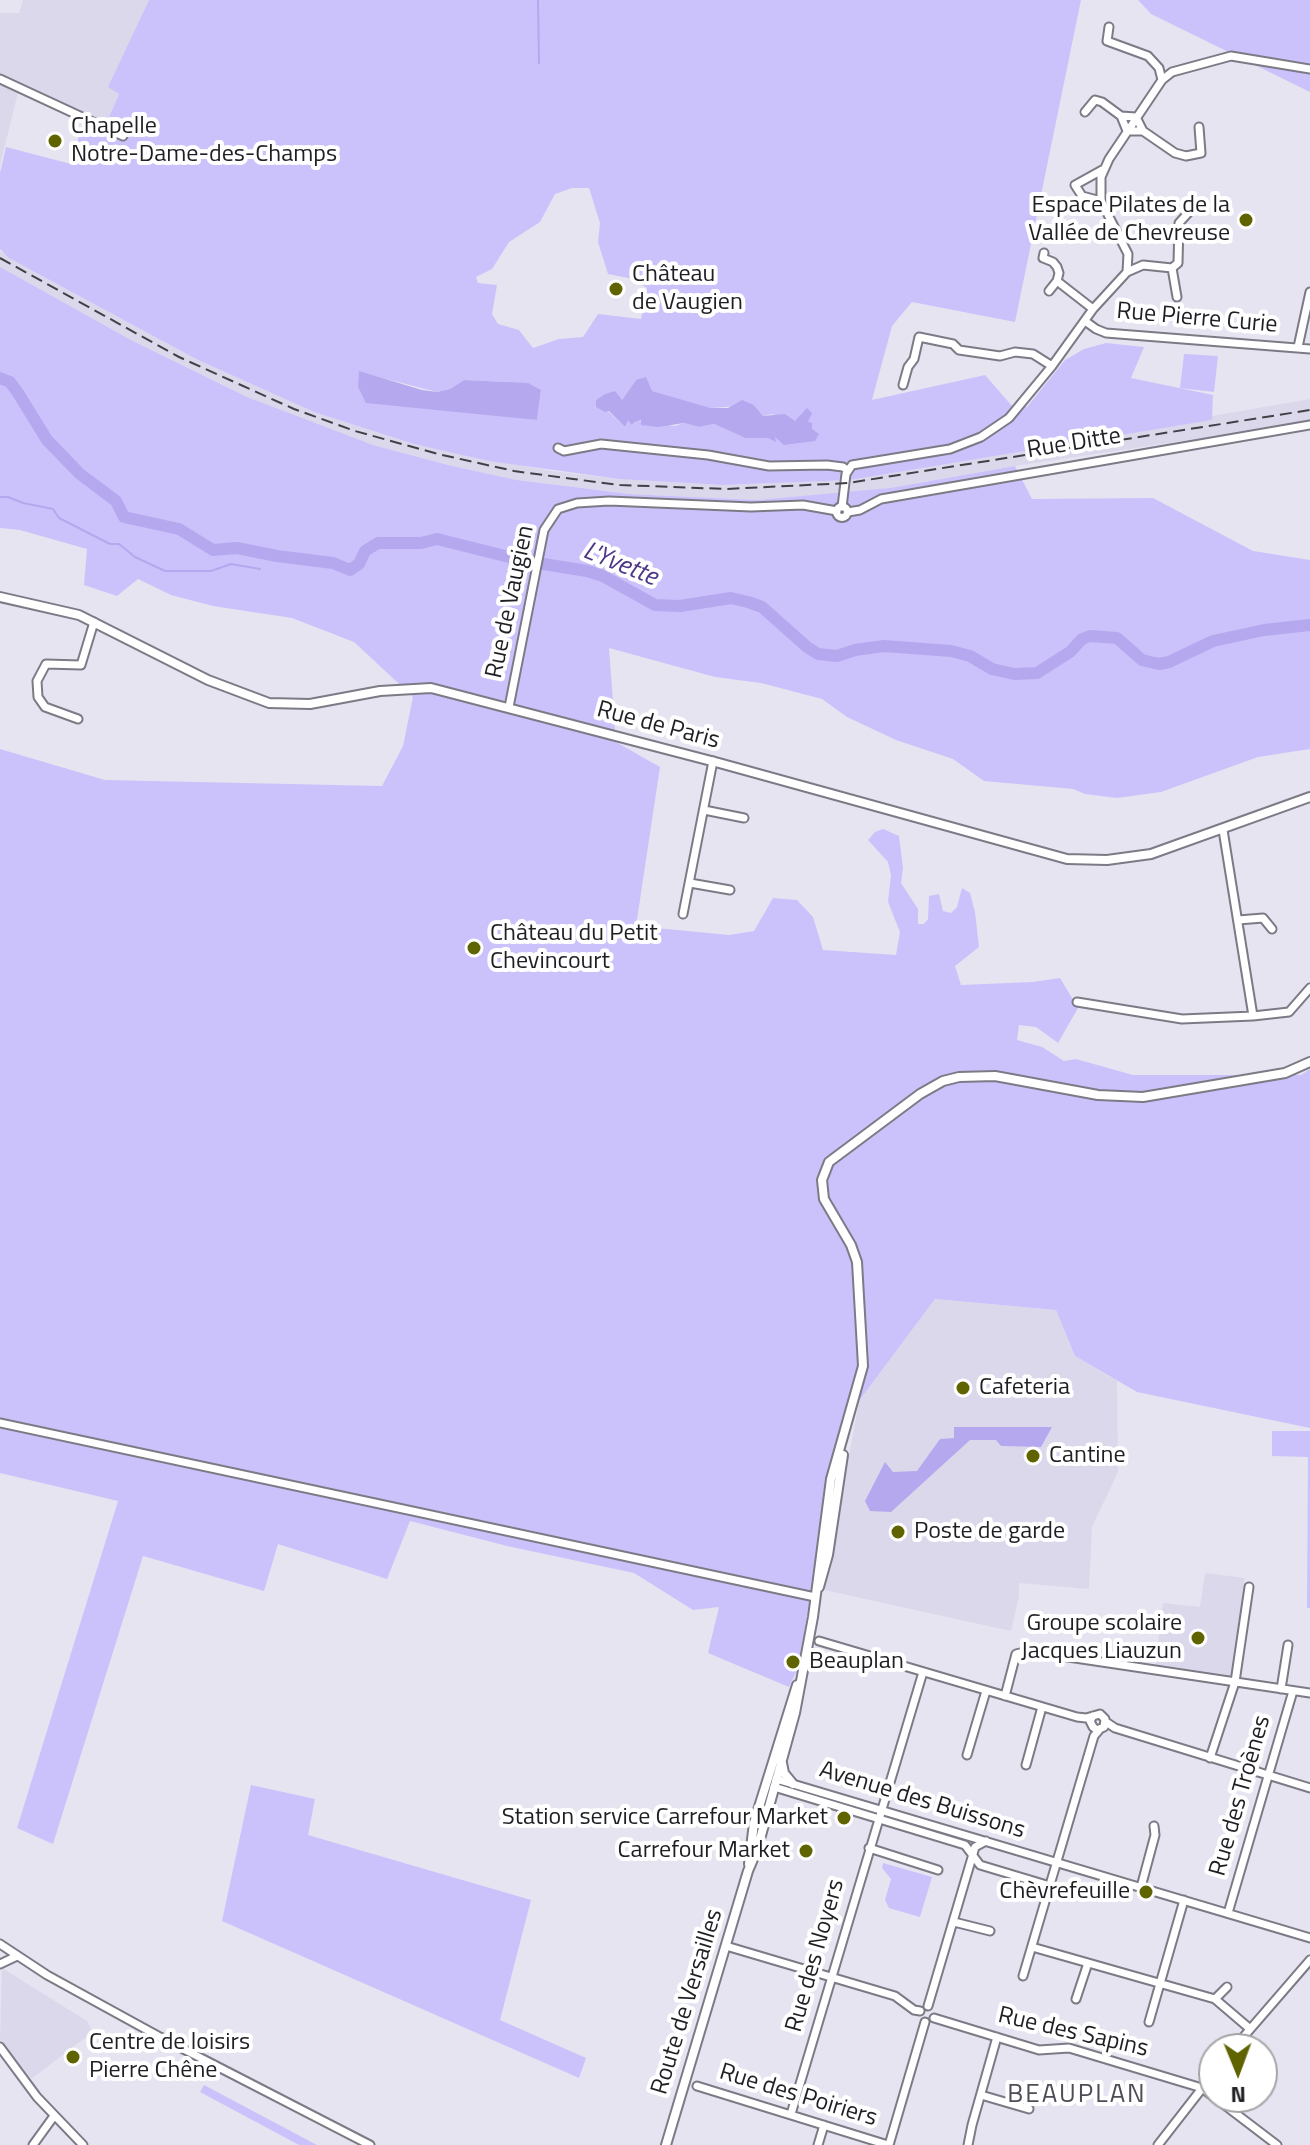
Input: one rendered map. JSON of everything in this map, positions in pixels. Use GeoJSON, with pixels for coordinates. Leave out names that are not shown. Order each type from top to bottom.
{"type":"FeatureCollection","features":[{"type":"Feature","properties":{"kind":"main road","name":"Rue de Paris"},"geometry":{"type":"LineString","coordinates":[[0,597],[55,609],[94,622],[208,680],[269,703],[310,704],[380,691],[431,688],[713,761],[1067,859],[1130,858],[1169,849],[1310,797]]}},
{"type":"Feature","properties":{"kind":"main road","name":"Route de Versailles"},"geometry":{"type":"LineString","coordinates":[[772,1782],[798,1702],[831,1479],[863,1366],[857,1262],[851,1245],[824,1199],[822,1180],[829,1162],[920,1094],[943,1081],[959,1077],[995,1076],[1098,1095],[1143,1097],[1285,1073],[1310,1062]]}},
{"type":"Feature","properties":{"kind":"main road","name":"Route de Versailles"},"geometry":{"type":"LineString","coordinates":[[666,2145],[748,1871],[757,1850],[787,1711],[802,1673]]}},
{"type":"Feature","properties":{"kind":"main road"},"geometry":{"type":"LineString","coordinates":[[781,1762],[784,1773],[793,1784]]}},
{"type":"Feature","properties":{"kind":"street"},"geometry":{"type":"LineString","coordinates":[[1109,27],[1107,41],[1148,56],[1160,74]]}},
{"type":"Feature","properties":{"kind":"street"},"geometry":{"type":"LineString","coordinates":[[1160,74],[1231,56],[1310,69]]}},
{"type":"Feature","properties":{"kind":"street"},"geometry":{"type":"LineString","coordinates":[[1101,201],[1082,196],[1075,185],[1102,170],[1160,74]]}},
{"type":"Feature","properties":{"kind":"street"},"geometry":{"type":"LineString","coordinates":[[0,79],[123,136]]}},
{"type":"Feature","properties":{"kind":"street"},"geometry":{"type":"LineString","coordinates":[[1085,112],[1095,100],[1102,102],[1121,116],[1127,131]]}},
{"type":"Feature","properties":{"kind":"street"},"geometry":{"type":"LineString","coordinates":[[1121,116],[1136,117]]}},
{"type":"Feature","properties":{"kind":"street"},"geometry":{"type":"LineString","coordinates":[[1136,117],[1143,131],[1175,153],[1186,156],[1201,153],[1199,127]]}},
{"type":"Feature","properties":{"kind":"street"},"geometry":{"type":"LineString","coordinates":[[1127,131],[1143,131]]}},
{"type":"Feature","properties":{"kind":"street"},"geometry":{"type":"LineString","coordinates":[[1102,170],[1101,201],[1128,254],[1143,265]]}},
{"type":"Feature","properties":{"kind":"street"},"geometry":{"type":"LineString","coordinates":[[842,510],[847,470],[856,464],[950,449],[981,437],[1009,418],[1093,309],[1127,272],[1143,265],[1172,268],[1178,263],[1179,223],[1189,212]]}},
{"type":"Feature","properties":{"kind":"street"},"geometry":{"type":"LineString","coordinates":[[1044,253],[1043,258],[1053,262],[1059,273],[1049,291]]}},
{"type":"Feature","properties":{"kind":"street"},"geometry":{"type":"LineString","coordinates":[[1127,272],[1128,254]]}},
{"type":"Feature","properties":{"kind":"street"},"geometry":{"type":"LineString","coordinates":[[1172,268],[1177,297]]}},
{"type":"Feature","properties":{"kind":"street"},"geometry":{"type":"LineString","coordinates":[[1057,281],[1093,309]]}},
{"type":"Feature","properties":{"kind":"street"},"geometry":{"type":"LineString","coordinates":[[1298,347],[1310,297]]}},
{"type":"Feature","properties":{"kind":"street","name":"Rue Pierre Curie"},"geometry":{"type":"LineString","coordinates":[[1085,321],[1106,333],[1310,349]]}},
{"type":"Feature","properties":{"kind":"street"},"geometry":{"type":"LineString","coordinates":[[903,385],[919,337],[953,344],[959,350],[1000,356],[1015,352],[1033,354],[1052,366]]}},
{"type":"Feature","properties":{"kind":"street","name":"Rue Ditte"},"geometry":{"type":"LineString","coordinates":[[558,509],[577,503],[609,501],[751,507],[803,505],[860,510],[881,499],[926,490],[1310,425]]}},
{"type":"Feature","properties":{"kind":"street"},"geometry":{"type":"LineString","coordinates":[[558,448],[564,451],[601,444],[708,455],[769,466],[827,465],[847,470]]}},
{"type":"Feature","properties":{"kind":"street","name":"Rue de Vaugien"},"geometry":{"type":"LineString","coordinates":[[509,707],[538,554],[544,530],[558,509]]}},
{"type":"Feature","properties":{"kind":"street"},"geometry":{"type":"LineString","coordinates":[[78,719],[45,707],[38,697],[37,681],[46,664],[81,665],[94,622]]}},
{"type":"Feature","properties":{"kind":"street"},"geometry":{"type":"LineString","coordinates":[[683,914],[713,761]]}},
{"type":"Feature","properties":{"kind":"street"},"geometry":{"type":"LineString","coordinates":[[704,810],[744,818]]}},
{"type":"Feature","properties":{"kind":"street"},"geometry":{"type":"LineString","coordinates":[[1223,830],[1253,1016]]}},
{"type":"Feature","properties":{"kind":"street"},"geometry":{"type":"LineString","coordinates":[[690,883],[730,890]]}},
{"type":"Feature","properties":{"kind":"street"},"geometry":{"type":"LineString","coordinates":[[1238,920],[1263,918],[1272,929]]}},
{"type":"Feature","properties":{"kind":"street"},"geometry":{"type":"LineString","coordinates":[[1077,1002],[1182,1019],[1253,1016],[1289,1012],[1310,988]]}},
{"type":"Feature","properties":{"kind":"street"},"geometry":{"type":"LineString","coordinates":[[0,1423],[815,1597]]}},
{"type":"Feature","properties":{"kind":"street"},"geometry":{"type":"LineString","coordinates":[[1210,1758],[1235,1682],[1249,1587]]}},
{"type":"Feature","properties":{"kind":"street"},"geometry":{"type":"LineString","coordinates":[[819,1641],[1077,1717],[1098,1728],[1115,1728],[1310,1788]]}},
{"type":"Feature","properties":{"kind":"street"},"geometry":{"type":"LineString","coordinates":[[1281,1689],[1288,1645]]}},
{"type":"Feature","properties":{"kind":"street"},"geometry":{"type":"LineString","coordinates":[[1005,1696],[1016,1654],[1028,1651],[1310,1693]]}},
{"type":"Feature","properties":{"kind":"street","name":"Rue des Noyers"},"geometry":{"type":"LineString","coordinates":[[791,2114],[923,1672]]}},
{"type":"Feature","properties":{"kind":"street"},"geometry":{"type":"LineString","coordinates":[[967,1755],[986,1691]]}},
{"type":"Feature","properties":{"kind":"street","name":"Rue des Troènes"},"geometry":{"type":"LineString","coordinates":[[1228,1913],[1293,1691]]}},
{"type":"Feature","properties":{"kind":"street"},"geometry":{"type":"LineString","coordinates":[[1026,1765],[1042,1707]]}},
{"type":"Feature","properties":{"kind":"street"},"geometry":{"type":"LineString","coordinates":[[1023,1976],[1102,1715],[1077,1717]]}},
{"type":"Feature","properties":{"kind":"street"},"geometry":{"type":"LineString","coordinates":[[1093,1716],[1098,1728]]}},
{"type":"Feature","properties":{"kind":"street","name":"Avenue des Buissons"},"geometry":{"type":"LineString","coordinates":[[772,1782],[793,1784],[1310,1938]]}},
{"type":"Feature","properties":{"kind":"street","name":"Avenue des Buissons"},"geometry":{"type":"LineString","coordinates":[[772,1782],[965,1845],[980,1865],[1050,1886]]}},
{"type":"Feature","properties":{"kind":"street"},"geometry":{"type":"LineString","coordinates":[[1141,1887],[1155,1835],[1154,1826]]}},
{"type":"Feature","properties":{"kind":"street"},"geometry":{"type":"LineString","coordinates":[[726,1946],[895,1996],[920,2011],[928,2006],[975,1847],[986,1841]]}},
{"type":"Feature","properties":{"kind":"street"},"geometry":{"type":"LineString","coordinates":[[869,1848],[938,1870]]}},
{"type":"Feature","properties":{"kind":"street"},"geometry":{"type":"LineString","coordinates":[[1149,2022],[1184,1900]]}},
{"type":"Feature","properties":{"kind":"street"},"geometry":{"type":"LineString","coordinates":[[954,1922],[990,1931]]}},
{"type":"Feature","properties":{"kind":"street"},"geometry":{"type":"LineString","coordinates":[[1032,1947],[1215,1999],[1249,2028]]}},
{"type":"Feature","properties":{"kind":"street"},"geometry":{"type":"LineString","coordinates":[[2,1949],[160,2037],[370,2145]]}},
{"type":"Feature","properties":{"kind":"street"},"geometry":{"type":"LineString","coordinates":[[0,1964],[17,1956]]}},
{"type":"Feature","properties":{"kind":"street"},"geometry":{"type":"LineString","coordinates":[[1245,2033],[1310,1960]]}},
{"type":"Feature","properties":{"kind":"street"},"geometry":{"type":"LineString","coordinates":[[1076,1999],[1088,1963]]}},
{"type":"Feature","properties":{"kind":"street"},"geometry":{"type":"LineString","coordinates":[[1215,1999],[1227,1987]]}},
{"type":"Feature","properties":{"kind":"street"},"geometry":{"type":"LineString","coordinates":[[888,2145],[925,2022],[934,2018],[935,2010],[928,2006]]}},
{"type":"Feature","properties":{"kind":"street"},"geometry":{"type":"LineString","coordinates":[[920,2011],[921,2019],[925,2022]]}},
{"type":"Feature","properties":{"kind":"street","name":"Rue des Sapins"},"geometry":{"type":"LineString","coordinates":[[934,2018],[1043,2051],[1069,2048],[1198,2087]]}},
{"type":"Feature","properties":{"kind":"street"},"geometry":{"type":"LineString","coordinates":[[968,2145],[997,2037]]}},
{"type":"Feature","properties":{"kind":"street"},"geometry":{"type":"LineString","coordinates":[[0,2047],[54,2116],[83,2145]]}},
{"type":"Feature","properties":{"kind":"street","name":"Rue des Poiriers"},"geometry":{"type":"LineString","coordinates":[[697,2086],[888,2145]]}},
{"type":"Feature","properties":{"kind":"street"},"geometry":{"type":"LineString","coordinates":[[1158,2145],[1198,2093]]}},
{"type":"Feature","properties":{"kind":"street"},"geometry":{"type":"LineString","coordinates":[[981,2095],[1029,2109]]}},
{"type":"Feature","properties":{"kind":"street"},"geometry":{"type":"LineString","coordinates":[[1235,2113],[1277,2145]]}},
{"type":"Feature","properties":{"kind":"street"},"geometry":{"type":"LineString","coordinates":[[33,2145],[54,2116]]}},
{"type":"Feature","properties":{"kind":"street"},"geometry":{"type":"LineString","coordinates":[[818,2145],[824,2125]]}},
{"type":"Feature","properties":{"kind":"shaded area"},"geometry":{"type":"Polygon","coordinates":[[[23,0],[149,0],[109,87],[119,94],[106,125],[20,84],[0,166],[0,13],[19,13],[23,0]]]}},
{"type":"Feature","properties":{"kind":"shaded area"},"geometry":{"type":"Polygon","coordinates":[[[149,0],[1081,0],[1015,322],[912,302],[892,326],[872,400],[985,375],[1013,407],[1027,407],[1065,360],[1084,349],[1106,343],[1144,347],[1131,378],[1213,395],[1212,420],[850,480],[722,485],[619,479],[489,461],[414,444],[314,412],[198,360],[9,258],[0,249],[0,173],[6,147],[71,164],[83,121],[104,129],[119,94],[108,87],[149,0]],[[572,188],[555,194],[540,222],[509,242],[492,269],[476,277],[478,283],[497,285],[492,314],[498,324],[519,330],[533,348],[559,339],[583,337],[598,314],[641,319],[647,288],[633,279],[608,274],[598,242],[600,223],[589,188],[572,188]],[[359,372],[496,415],[537,420],[541,390],[505,382],[464,380],[450,389],[437,392],[359,372]],[[636,380],[622,400],[596,400],[625,427],[627,419],[675,426],[684,423],[699,427],[714,424],[745,438],[768,438],[812,429],[811,426],[772,414],[763,416],[754,405],[711,408],[651,391],[636,380]]]}},
{"type":"Feature","properties":{"kind":"shaded area"},"geometry":{"type":"Polygon","coordinates":[[[1138,0],[1310,0],[1310,92],[1151,14],[1138,0]]]}},
{"type":"Feature","properties":{"kind":"shaded area"},"geometry":{"type":"Polygon","coordinates":[[[0,251],[198,360],[314,412],[414,444],[552,471],[619,479],[722,485],[850,480],[1211,420],[1212,416],[1310,399],[1310,422],[890,488],[809,497],[757,500],[629,494],[517,480],[373,445],[295,418],[247,397],[131,340],[0,268],[0,251]]]}},
{"type":"Feature","properties":{"kind":"shaded area"},"geometry":{"type":"Polygon","coordinates":[[[0,267],[131,340],[247,397],[373,445],[452,466],[517,480],[629,494],[757,500],[890,488],[1015,466],[1032,499],[1153,498],[1253,551],[1310,560],[1310,749],[1258,757],[1161,792],[1117,798],[1085,794],[1073,789],[984,781],[953,759],[896,740],[847,717],[822,699],[761,683],[715,677],[609,648],[616,742],[660,767],[636,926],[729,935],[754,931],[773,898],[797,900],[813,917],[823,950],[896,955],[900,932],[888,902],[891,875],[888,862],[868,840],[883,829],[899,836],[903,868],[901,883],[918,909],[918,924],[924,924],[928,919],[929,896],[939,894],[943,911],[951,913],[957,907],[962,888],[970,893],[979,947],[955,966],[961,985],[1060,978],[1078,1008],[1058,1043],[1036,1027],[1019,1025],[1017,1040],[1042,1047],[1064,1061],[1076,1059],[1133,1075],[1301,1075],[1310,1069],[1310,1428],[1137,1392],[1075,1356],[1056,1310],[935,1299],[848,1416],[818,1552],[798,1668],[789,1687],[708,1653],[719,1607],[693,1610],[634,1573],[507,1546],[410,1521],[387,1579],[278,1544],[264,1591],[143,1556],[53,1844],[17,1828],[118,1501],[0,1473],[0,749],[105,780],[382,786],[403,746],[413,697],[354,642],[292,618],[213,606],[171,595],[138,579],[117,596],[84,585],[87,549],[20,530],[0,528],[0,267]]]}},
{"type":"Feature","properties":{"kind":"shaded area"},"geometry":{"type":"Polygon","coordinates":[[[1184,354],[1218,356],[1214,392],[1180,388],[1184,354]]]}},
{"type":"Feature","properties":{"kind":"shaded area"},"geometry":{"type":"Polygon","coordinates":[[[359,371],[437,392],[450,389],[464,380],[528,383],[541,390],[537,420],[366,403],[358,387],[359,371]]]}},
{"type":"Feature","properties":{"kind":"shaded area"},"geometry":{"type":"Polygon","coordinates":[[[646,377],[652,391],[711,408],[728,408],[742,400],[754,405],[763,416],[785,414],[795,421],[807,408],[812,413],[808,422],[819,434],[815,441],[784,445],[775,437],[776,442],[768,438],[745,438],[714,424],[699,427],[684,423],[658,427],[641,425],[641,420],[632,425],[628,420],[625,427],[609,411],[596,407],[596,400],[615,391],[622,400],[636,380],[646,377]]]}},
{"type":"Feature","properties":{"kind":"shaded area"},"geometry":{"type":"Polygon","coordinates":[[[935,1299],[1056,1310],[1075,1356],[1117,1381],[1118,1472],[1092,1527],[1089,1589],[1019,1583],[1011,1631],[824,1590],[859,1402],[935,1299]]]}},
{"type":"Feature","properties":{"kind":"shaded area"},"geometry":{"type":"Polygon","coordinates":[[[954,1427],[1052,1427],[1041,1447],[1001,1446],[996,1440],[970,1440],[891,1512],[870,1511],[865,1501],[885,1462],[893,1472],[917,1471],[940,1439],[954,1438],[954,1427]]]}},
{"type":"Feature","properties":{"kind":"shaded area"},"geometry":{"type":"Polygon","coordinates":[[[1272,1431],[1310,1431],[1310,1608],[1307,1608],[1308,1457],[1272,1456],[1272,1431]]]}},
{"type":"Feature","properties":{"kind":"shaded area","name":"Groupe scolaire Jacques Liauzun"},"geometry":{"type":"Polygon","coordinates":[[[1205,1573],[1245,1578],[1232,1678],[1155,1668],[1163,1603],[1200,1607],[1205,1573]]]}},
{"type":"Feature","properties":{"kind":"shaded area"},"geometry":{"type":"Polygon","coordinates":[[[251,1785],[315,1799],[308,1835],[531,1900],[500,2020],[586,2058],[579,2078],[222,1921],[251,1785]]]}},
{"type":"Feature","properties":{"kind":"shaded area"},"geometry":{"type":"Polygon","coordinates":[[[883,1863],[932,1877],[920,1917],[889,1908],[885,1900],[891,1879],[882,1868],[883,1863]]]}},
{"type":"Feature","properties":{"kind":"shaded area"},"geometry":{"type":"Polygon","coordinates":[[[2,1968],[87,2021],[93,2032],[31,2079],[0,2039],[2,1968]]]}},
{"type":"Feature","properties":{"kind":"shaded area"},"geometry":{"type":"Polygon","coordinates":[[[204,2085],[317,2145],[299,2145],[200,2092],[204,2085]]]}},
{"type":"Feature","properties":{"kind":"waterway"},"geometry":{"type":"LineString","coordinates":[[538,0],[539,63]]}},
{"type":"Feature","properties":{"kind":"waterway","name":"L'Yvette"},"geometry":{"type":"LineString","coordinates":[[0,378],[10,382],[47,440],[80,474],[116,501],[124,517],[179,529],[213,550],[237,548],[333,563],[350,570],[359,564],[365,551],[378,543],[421,543],[437,539],[525,561],[587,571],[603,576],[655,605],[680,606],[731,598],[748,602],[762,607],[818,654],[837,656],[884,646],[951,651],[970,656],[992,669],[1014,674],[1037,673],[1090,636],[1117,638],[1142,660],[1159,664],[1213,641],[1264,630],[1310,625]]}},
{"type":"Feature","properties":{"kind":"waterway","name":"L'Yvette"},"geometry":{"type":"LineString","coordinates":[[0,497],[53,509],[59,518],[110,544],[119,544],[135,557],[165,571],[211,571],[231,564],[260,569]]}},
{"type":"Feature","properties":{"kind":"railway"},"geometry":{"type":"LineString","coordinates":[[0,258],[179,357],[294,409],[355,431],[438,454],[514,471],[620,485],[726,489],[848,483],[1310,410]]}},
{"type":"Feature","properties":{"kind":"place","name":"Chapelle Notre-Dame-des-Champs"},"geometry":{"type":"Point","coordinates":[55,141]}},
{"type":"Feature","properties":{"kind":"place","name":"Espace Pilates de la Vallée de Chevreuse"},"geometry":{"type":"Point","coordinates":[1246,220]}},
{"type":"Feature","properties":{"kind":"place","name":"Château de Vaugien"},"geometry":{"type":"Point","coordinates":[616,289]}},
{"type":"Feature","properties":{"kind":"place","name":"Château du Petit Chevincourt"},"geometry":{"type":"Point","coordinates":[474,948]}},
{"type":"Feature","properties":{"kind":"place","name":"Cafeteria"},"geometry":{"type":"Point","coordinates":[963,1388]}},
{"type":"Feature","properties":{"kind":"place","name":"Cantine"},"geometry":{"type":"Point","coordinates":[1033,1456]}},
{"type":"Feature","properties":{"kind":"place","name":"Poste de garde"},"geometry":{"type":"Point","coordinates":[898,1532]}},
{"type":"Feature","properties":{"kind":"place","name":"Groupe scolaire Jacques Liauzun"},"geometry":{"type":"Point","coordinates":[1198,1638]}},
{"type":"Feature","properties":{"kind":"place","name":"Beauplan"},"geometry":{"type":"Point","coordinates":[793,1662]}},
{"type":"Feature","properties":{"kind":"place","name":"Station service Carrefour Market"},"geometry":{"type":"Point","coordinates":[844,1818]}},
{"type":"Feature","properties":{"kind":"place","name":"Carrefour Market"},"geometry":{"type":"Point","coordinates":[806,1851]}},
{"type":"Feature","properties":{"kind":"place","name":"Chèvrefeuille"},"geometry":{"type":"Point","coordinates":[1146,1892]}},
{"type":"Feature","properties":{"kind":"place","name":"Centre de loisirs Pierre Chêne"},"geometry":{"type":"Point","coordinates":[73,2057]}},
{"type":"Feature","properties":{"kind":"district","name":"BEAUPLAN"},"geometry":{"type":"Point","coordinates":[1077,2096]}}]}
